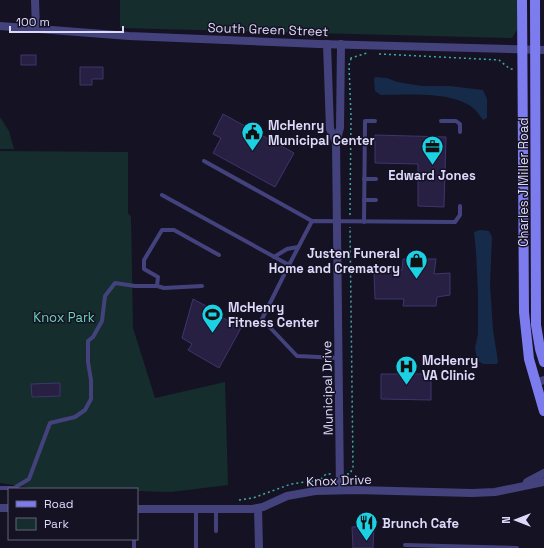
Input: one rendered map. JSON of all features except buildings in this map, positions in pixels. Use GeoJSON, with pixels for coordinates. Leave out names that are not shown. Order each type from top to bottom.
{"type":"FeatureCollection","features":[{"type":"Feature","properties":{"kind":"street"},"geometry":{"type":"LineString","coordinates":[[35,0],[36,28]]}},
{"type":"Feature","properties":{"kind":"street"},"geometry":{"type":"LineString","coordinates":[[522,0],[524,312],[529,359],[540,382],[544,411]]}},
{"type":"Feature","properties":{"kind":"street","name":"Charles J Miller Road"},"geometry":{"type":"LineString","coordinates":[[535,0],[540,49],[536,325],[544,362]]}},
{"type":"Feature","properties":{"kind":"street","name":"South Green Street"},"geometry":{"type":"LineString","coordinates":[[0,26],[129,36],[327,44],[540,49]]}},
{"type":"Feature","properties":{"kind":"street","name":"Municipal Drive"},"geometry":{"type":"LineString","coordinates":[[327,44],[330,129],[336,142]]}},
{"type":"Feature","properties":{"kind":"street","name":"Municipal Drive"},"geometry":{"type":"LineString","coordinates":[[340,490],[336,142],[340,128],[341,44]]}},
{"type":"Feature","properties":{"kind":"street","name":"Knox Drive"},"geometry":{"type":"LineString","coordinates":[[519,486],[544,473]]}},
{"type":"Feature","properties":{"kind":"street","name":"Knox Drive"},"geometry":{"type":"LineString","coordinates":[[138,509],[216,510],[258,508],[282,498],[315,491],[340,490],[472,494],[495,492],[544,482]]}},
{"type":"Feature","properties":{"kind":"street"},"geometry":{"type":"LineString","coordinates":[[258,508],[259,548]]}},
{"type":"Feature","properties":{"kind":"lane"},"geometry":{"type":"LineString","coordinates":[[364,222],[365,121],[375,121]]}},
{"type":"Feature","properties":{"kind":"lane"},"geometry":{"type":"LineString","coordinates":[[441,121],[456,121],[460,124],[460,132]]}},
{"type":"Feature","properties":{"kind":"lane"},"geometry":{"type":"LineString","coordinates":[[204,161],[312,221],[455,222],[460,215],[460,206]]}},
{"type":"Feature","properties":{"kind":"lane"},"geometry":{"type":"LineString","coordinates":[[364,179],[376,179]]}},
{"type":"Feature","properties":{"kind":"lane"},"geometry":{"type":"LineString","coordinates":[[162,195],[289,265]]}},
{"type":"Feature","properties":{"kind":"lane"},"geometry":{"type":"LineString","coordinates":[[364,200],[376,200]]}},
{"type":"Feature","properties":{"kind":"lane"},"geometry":{"type":"LineString","coordinates":[[312,221],[262,319],[297,356],[339,358]]}},
{"type":"Feature","properties":{"kind":"lane"},"geometry":{"type":"LineString","coordinates":[[157,286],[158,277],[144,269],[144,260],[162,230],[174,230],[219,255]]}},
{"type":"Feature","properties":{"kind":"lane"},"geometry":{"type":"LineString","coordinates":[[274,257],[287,250],[298,247]]}},
{"type":"Feature","properties":{"kind":"lane"},"geometry":{"type":"LineString","coordinates":[[0,488],[14,488],[29,479],[50,423],[74,417],[85,410],[91,400],[88,341],[93,336],[102,321],[105,296],[115,284],[157,286],[164,288],[202,286]]}},
{"type":"Feature","properties":{"kind":"lane"},"geometry":{"type":"LineString","coordinates":[[196,509],[196,548]]}},
{"type":"Feature","properties":{"kind":"lane"},"geometry":{"type":"LineString","coordinates":[[216,510],[216,531]]}},
{"type":"Feature","properties":{"kind":"lane"},"geometry":{"type":"LineString","coordinates":[[405,545],[517,548]]}},
{"type":"Feature","properties":{"kind":"path"},"geometry":{"type":"LineString","coordinates":[[351,59],[367,53]]}},
{"type":"Feature","properties":{"kind":"path"},"geometry":{"type":"LineString","coordinates":[[374,54],[499,60],[510,69],[522,68]]}},
{"type":"Feature","properties":{"kind":"green space"},"geometry":{"type":"Polygon","coordinates":[[[120,0],[517,0],[517,30],[512,38],[120,28],[120,0]]]}},
{"type":"Feature","properties":{"kind":"green space"},"geometry":{"type":"Polygon","coordinates":[[[0,117],[9,131],[14,149],[0,149],[0,117]]]}},
{"type":"Feature","properties":{"kind":"green space","name":"Knox Park"},"geometry":{"type":"Polygon","coordinates":[[[0,151],[128,152],[128,213],[131,217],[133,328],[155,398],[225,382],[228,485],[171,492],[138,491],[138,488],[32,488],[0,483],[0,151]]]}},
{"type":"Feature","properties":{"kind":"water"},"geometry":{"type":"Polygon","coordinates":[[[375,77],[387,78],[397,82],[422,86],[450,86],[483,90],[487,99],[487,118],[483,120],[473,108],[464,103],[442,96],[381,95],[375,91],[375,77]]]}},
{"type":"Feature","properties":{"kind":"water"},"geometry":{"type":"Polygon","coordinates":[[[480,230],[489,231],[492,237],[490,285],[493,330],[498,361],[497,364],[483,364],[477,360],[475,348],[478,334],[478,293],[474,232],[480,230]]]}},
{"type":"Feature","properties":{"kind":"place","name":"McHenry Municipal Center"},"geometry":{"type":"Point","coordinates":[252,152]}},
{"type":"Feature","properties":{"kind":"place","name":"Edward Jones"},"geometry":{"type":"Point","coordinates":[432,166]}},
{"type":"Feature","properties":{"kind":"place","name":"Justen Funeral Home and Crematory"},"geometry":{"type":"Point","coordinates":[416,280]}},
{"type":"Feature","properties":{"kind":"place","name":"McHenry Fitness Center"},"geometry":{"type":"Point","coordinates":[213,334]}},
{"type":"Feature","properties":{"kind":"place","name":"McHenry VA Clinic"},"geometry":{"type":"Point","coordinates":[406,386]}},
{"type":"Feature","properties":{"kind":"place","name":"Brunch Cafe"},"geometry":{"type":"Point","coordinates":[366,542]}}]}
